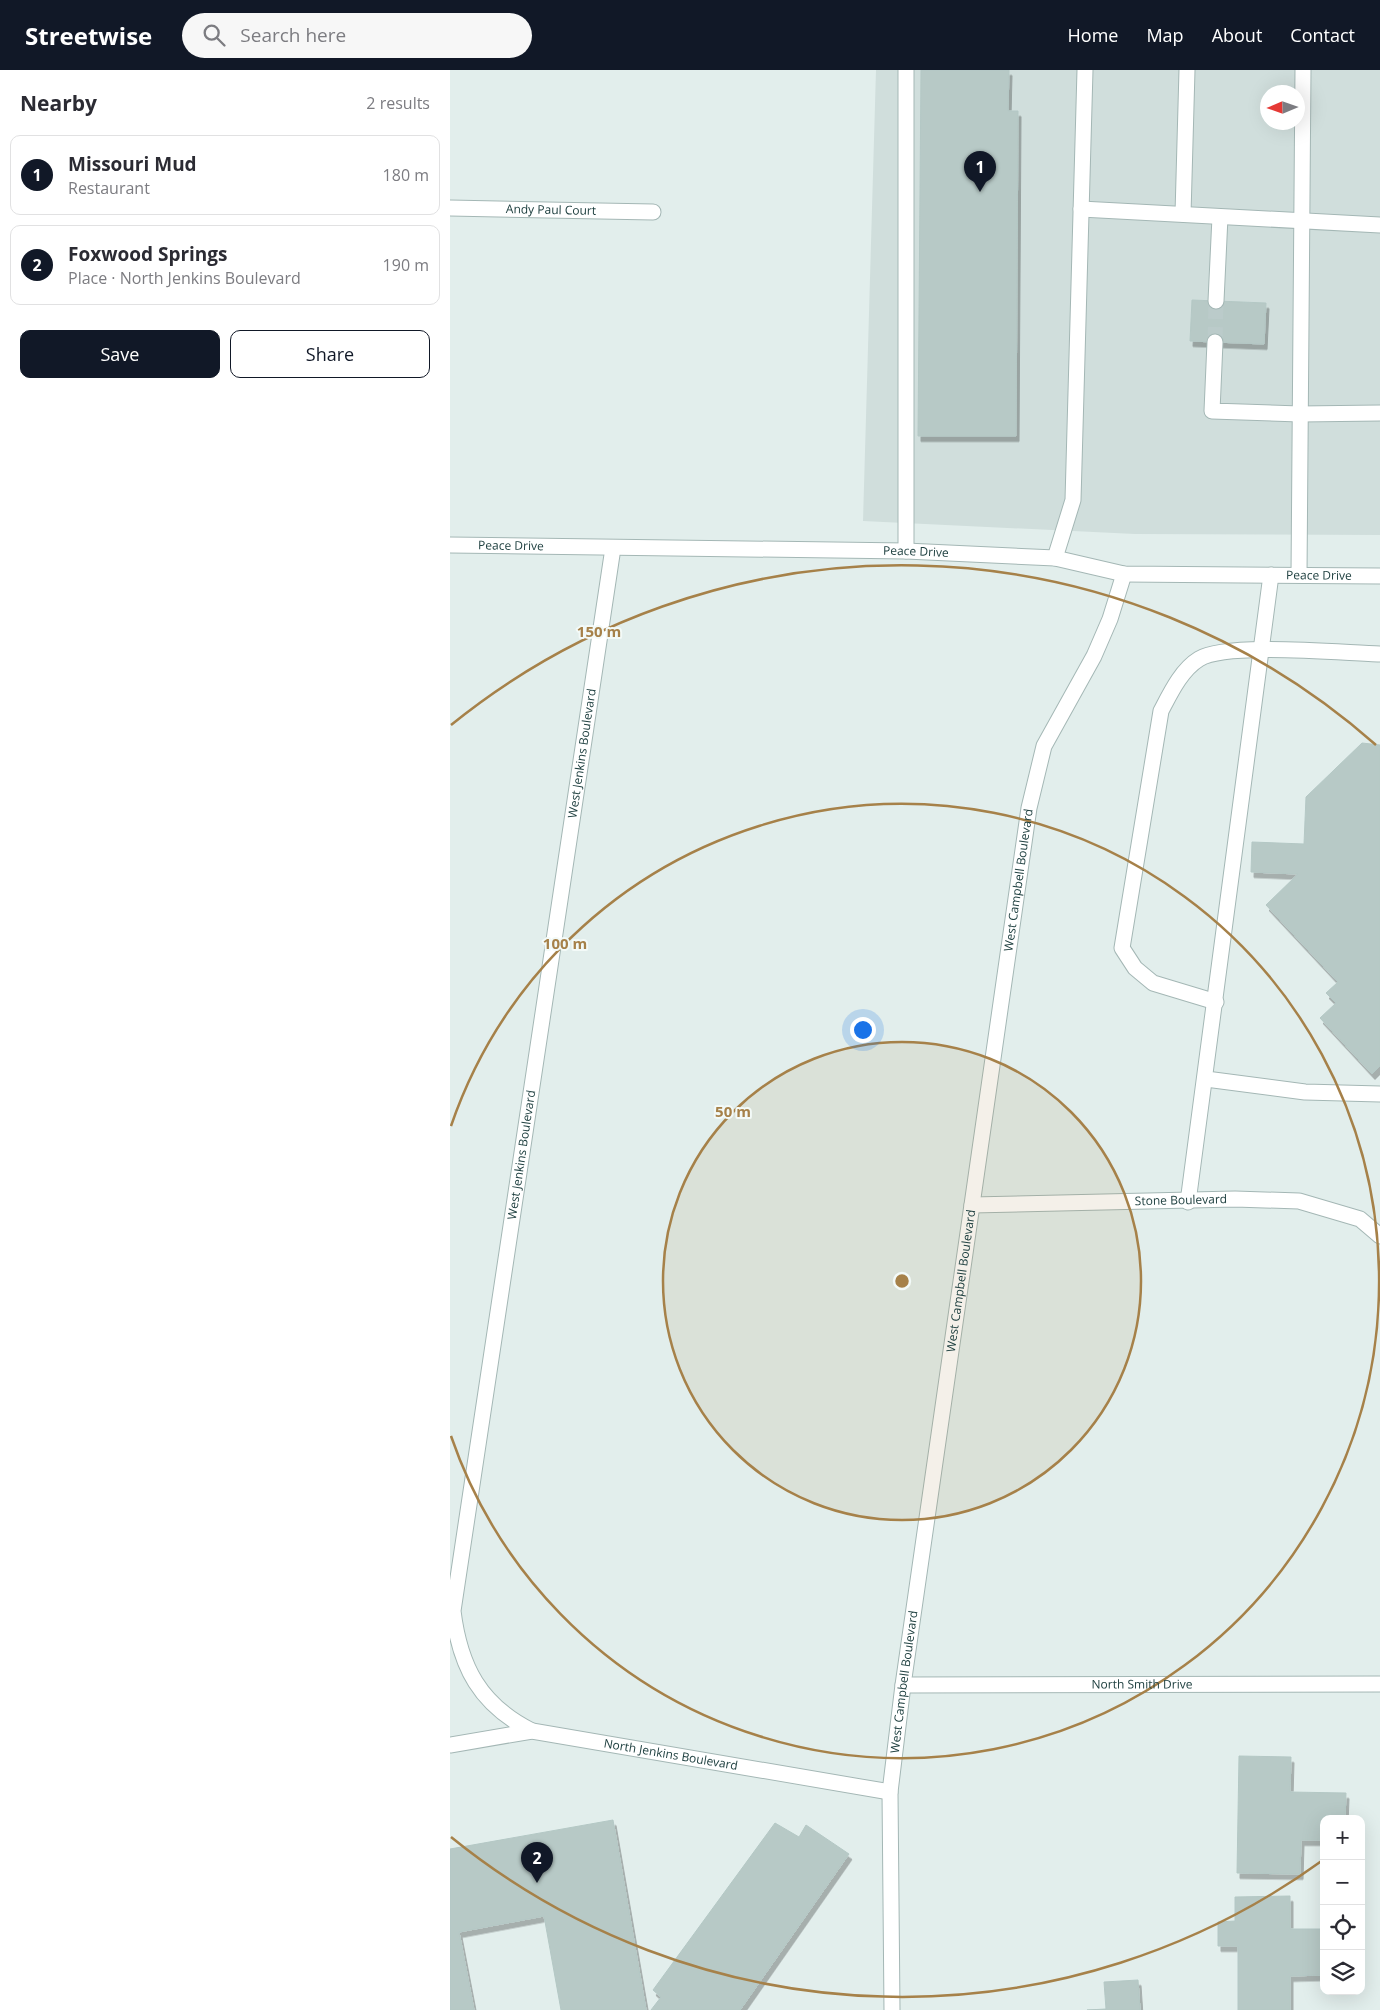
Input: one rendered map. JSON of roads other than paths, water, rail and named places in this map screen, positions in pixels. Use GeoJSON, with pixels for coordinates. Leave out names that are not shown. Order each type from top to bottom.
{"type":"FeatureCollection","features":[{"type":"Feature","properties":{"kind":"street"},"geometry":{"type":"LineString","coordinates":[[906,70],[906,551]]}},
{"type":"Feature","properties":{"kind":"street"},"geometry":{"type":"LineString","coordinates":[[1055,558],[1073,500],[1085,70]]}},
{"type":"Feature","properties":{"kind":"street"},"geometry":{"type":"LineString","coordinates":[[1183,214],[1187,70]]}},
{"type":"Feature","properties":{"kind":"street"},"geometry":{"type":"LineString","coordinates":[[1298,575],[1302,70]]}},
{"type":"Feature","properties":{"kind":"street","name":"Andy Paul Court"},"geometry":{"type":"LineString","coordinates":[[450,208],[653,212]]}},
{"type":"Feature","properties":{"kind":"street"},"geometry":{"type":"LineString","coordinates":[[1081,209],[1380,225]]}},
{"type":"Feature","properties":{"kind":"street"},"geometry":{"type":"LineString","coordinates":[[1216,301],[1220,217]]}},
{"type":"Feature","properties":{"kind":"street"},"geometry":{"type":"LineString","coordinates":[[1215,342],[1212,411],[1380,414]]}},
{"type":"Feature","properties":{"kind":"street","name":"Peace Drive"},"geometry":{"type":"LineString","coordinates":[[450,545],[906,551],[1055,558],[1124,574],[1380,576]]}},
{"type":"Feature","properties":{"kind":"street","name":"West Jenkins Boulevard"},"geometry":{"type":"LineString","coordinates":[[532,1731],[518,1724],[491,1703],[470,1675],[457,1643],[453,1612],[612,548]]}},
{"type":"Feature","properties":{"kind":"street","name":"West Campbell Boulevard"},"geometry":{"type":"LineString","coordinates":[[892,2010],[890,1792],[903,1684],[1029,808],[1044,746],[1094,656],[1110,618],[1124,574]]}},
{"type":"Feature","properties":{"kind":"street"},"geometry":{"type":"LineString","coordinates":[[1188,1202],[1206,1079],[1271,575]]}},
{"type":"Feature","properties":{"kind":"street"},"geometry":{"type":"LineString","coordinates":[[1216,1002],[1153,983],[1135,968],[1122,948],[1161,711],[1177,682],[1198,660],[1220,652],[1260,650],[1380,654]]}},
{"type":"Feature","properties":{"kind":"street"},"geometry":{"type":"LineString","coordinates":[[1206,1079],[1305,1092],[1380,1094]]}},
{"type":"Feature","properties":{"kind":"street","name":"Stone Boulevard"},"geometry":{"type":"LineString","coordinates":[[972,1205],[1188,1202],[1236,1199],[1299,1201],[1360,1219],[1380,1236]]}},
{"type":"Feature","properties":{"kind":"street","name":"North Smith Drive"},"geometry":{"type":"LineString","coordinates":[[903,1684],[1380,1684]]}},
{"type":"Feature","properties":{"kind":"street","name":"North Jenkins Boulevard"},"geometry":{"type":"LineString","coordinates":[[450,1745],[532,1731],[890,1792]]}},
{"type":"Feature","properties":{"kind":"tunnel"},"geometry":{"type":"LineString","coordinates":[[1215,342],[1216,301]]}},
{"type":"Feature","properties":{"kind":"place","name":"Missouri Mud"},"geometry":{"type":"Point","coordinates":[980,192]}},
{"type":"Feature","properties":{"kind":"place","name":"Foxwood Springs"},"geometry":{"type":"Point","coordinates":[537,1883]}}]}
